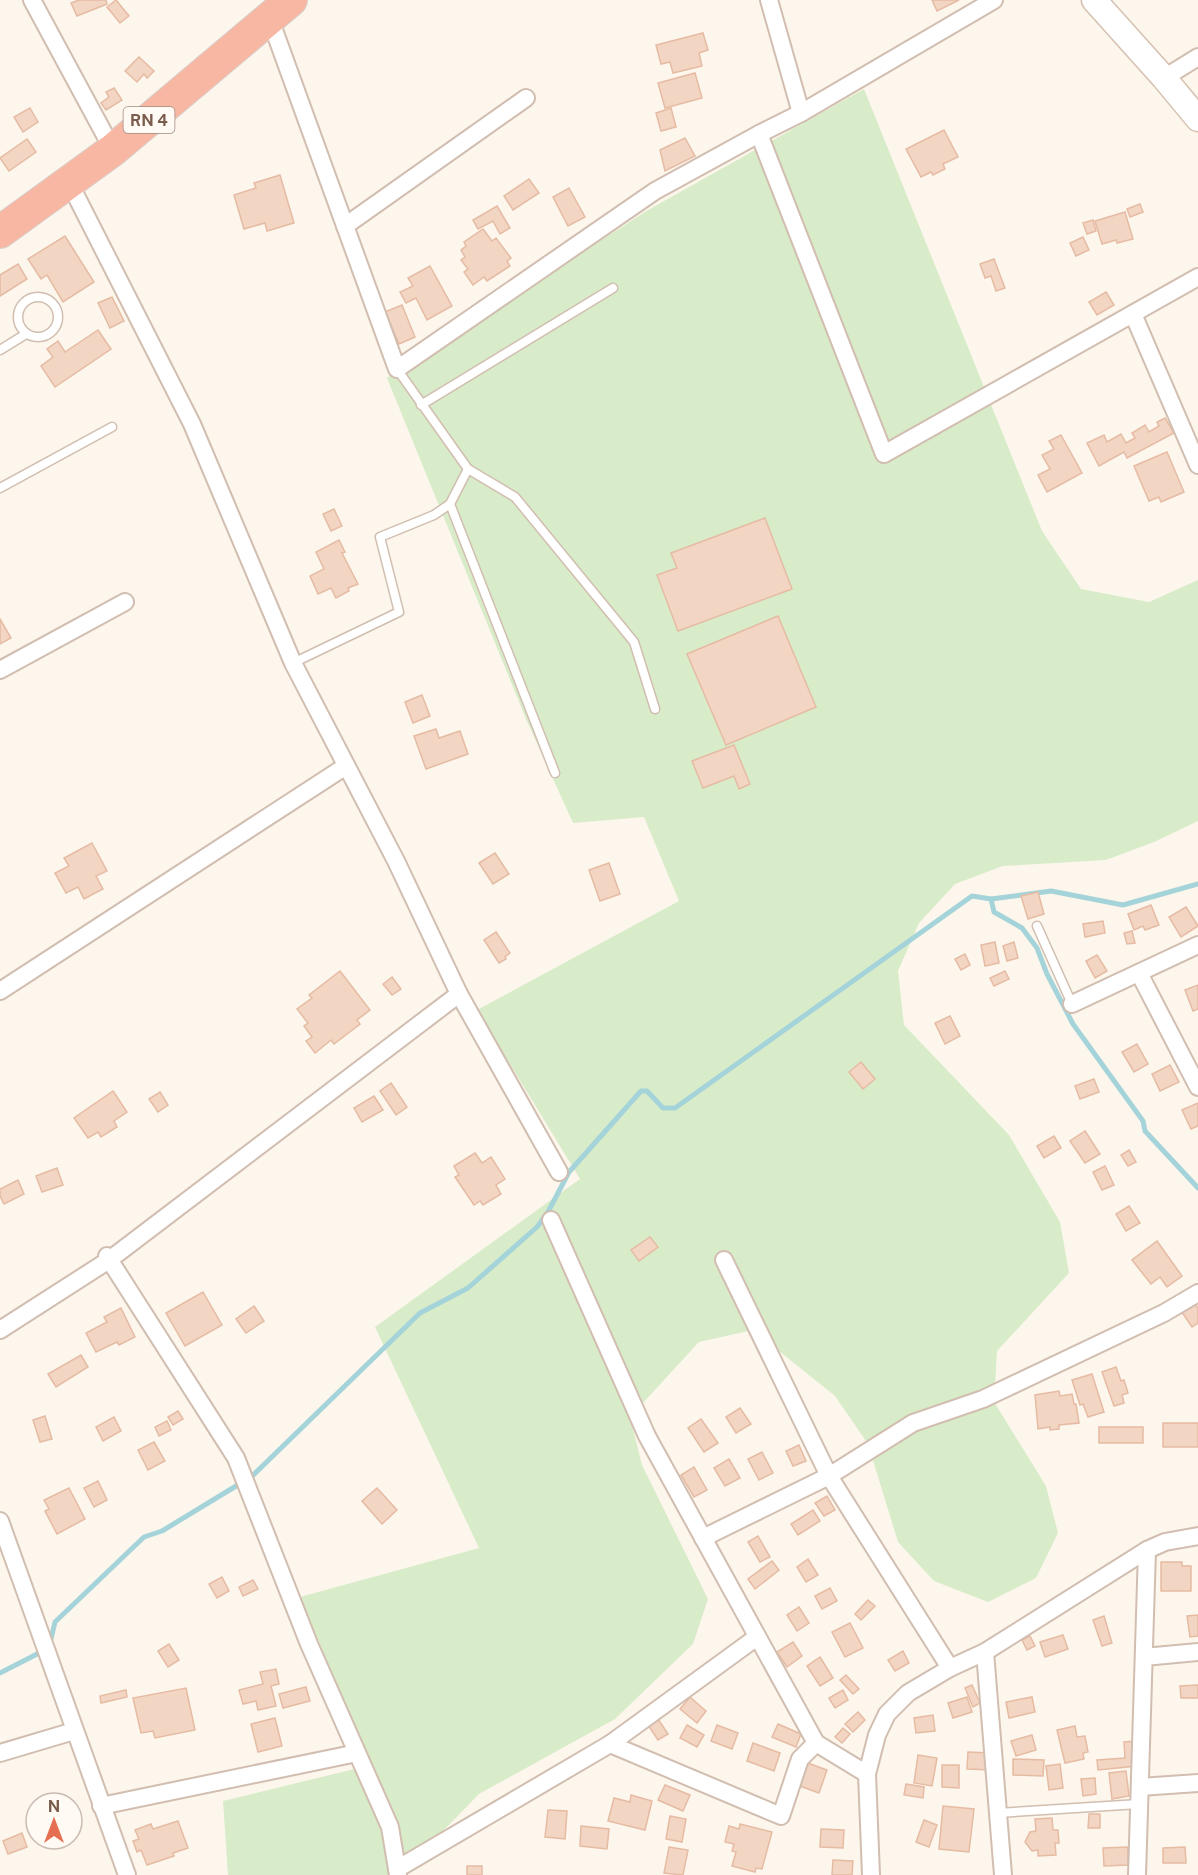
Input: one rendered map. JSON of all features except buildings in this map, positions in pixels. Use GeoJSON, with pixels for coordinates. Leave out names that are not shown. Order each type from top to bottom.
{"type":"FeatureCollection","features":[{"type":"Feature","properties":{"kind":"highway","name":"RN 4"},"geometry":{"type":"LineString","coordinates":[[0,232],[113,150],[280,9]]}},
{"type":"Feature","properties":{"kind":"street"},"geometry":{"type":"LineString","coordinates":[[32,0],[113,150]]}},
{"type":"Feature","properties":{"kind":"street"},"geometry":{"type":"LineString","coordinates":[[769,0],[801,113]]}},
{"type":"Feature","properties":{"kind":"street"},"geometry":{"type":"LineString","coordinates":[[280,9],[345,226],[396,369],[655,191],[801,113],[994,0]]}},
{"type":"Feature","properties":{"kind":"street"},"geometry":{"type":"LineString","coordinates":[[1094,0],[1198,119]]}},
{"type":"Feature","properties":{"kind":"street"},"geometry":{"type":"LineString","coordinates":[[1164,78],[1198,57]]}},
{"type":"Feature","properties":{"kind":"street"},"geometry":{"type":"LineString","coordinates":[[345,226],[526,98]]}},
{"type":"Feature","properties":{"kind":"street"},"geometry":{"type":"LineString","coordinates":[[759,134],[884,454],[1198,277]]}},
{"type":"Feature","properties":{"kind":"street"},"geometry":{"type":"LineString","coordinates":[[69,182],[192,424],[293,663],[396,861],[459,994],[559,1172]]}},
{"type":"Feature","properties":{"kind":"street"},"geometry":{"type":"LineString","coordinates":[[1133,314],[1198,465]]}},
{"type":"Feature","properties":{"kind":"street"},"geometry":{"type":"LineString","coordinates":[[0,670],[124,602]]}},
{"type":"Feature","properties":{"kind":"street"},"geometry":{"type":"LineString","coordinates":[[0,991],[346,766]]}},
{"type":"Feature","properties":{"kind":"street"},"geometry":{"type":"LineString","coordinates":[[1072,1004],[1198,945]]}},
{"type":"Feature","properties":{"kind":"street"},"geometry":{"type":"LineString","coordinates":[[1139,973],[1198,1087]]}},
{"type":"Feature","properties":{"kind":"street"},"geometry":{"type":"LineString","coordinates":[[0,1330],[108,1258],[459,994]]}},
{"type":"Feature","properties":{"kind":"street"},"geometry":{"type":"LineString","coordinates":[[551,1220],[647,1436],[816,1743],[867,1774]]}},
{"type":"Feature","properties":{"kind":"street"},"geometry":{"type":"LineString","coordinates":[[108,1258],[236,1458],[309,1644],[390,1827],[398,1872],[610,1744],[757,1636]]}},
{"type":"Feature","properties":{"kind":"street"},"geometry":{"type":"LineString","coordinates":[[724,1260],[829,1476],[950,1668]]}},
{"type":"Feature","properties":{"kind":"street"},"geometry":{"type":"LineString","coordinates":[[702,1538],[829,1476],[913,1423],[983,1399],[1164,1312],[1198,1293]]}},
{"type":"Feature","properties":{"kind":"street"},"geometry":{"type":"LineString","coordinates":[[0,1521],[127,1875]]}},
{"type":"Feature","properties":{"kind":"street"},"geometry":{"type":"LineString","coordinates":[[870,1875],[867,1774],[877,1735],[887,1714],[908,1693],[950,1668],[985,1652],[1148,1550],[1165,1542],[1198,1536]]}},
{"type":"Feature","properties":{"kind":"street"},"geometry":{"type":"LineString","coordinates":[[1137,1875],[1148,1550]]}},
{"type":"Feature","properties":{"kind":"street"},"geometry":{"type":"LineString","coordinates":[[985,1652],[1003,1875]]}},
{"type":"Feature","properties":{"kind":"street"},"geometry":{"type":"LineString","coordinates":[[1144,1658],[1198,1652]]}},
{"type":"Feature","properties":{"kind":"street"},"geometry":{"type":"LineString","coordinates":[[0,1753],[74,1731]]}},
{"type":"Feature","properties":{"kind":"street"},"geometry":{"type":"LineString","coordinates":[[610,1744],[781,1816],[800,1759],[816,1743]]}},
{"type":"Feature","properties":{"kind":"street"},"geometry":{"type":"LineString","coordinates":[[101,1806],[357,1753]]}},
{"type":"Feature","properties":{"kind":"street"},"geometry":{"type":"LineString","coordinates":[[1140,1786],[1198,1783]]}},
{"type":"Feature","properties":{"kind":"lane"},"geometry":{"type":"LineString","coordinates":[[421,405],[613,288]]}},
{"type":"Feature","properties":{"kind":"lane"},"geometry":{"type":"LineString","coordinates":[[0,350],[26,334],[39,337],[52,332],[58,319],[55,306],[43,297],[29,299],[19,308],[18,322],[26,334]]}},
{"type":"Feature","properties":{"kind":"lane"},"geometry":{"type":"LineString","coordinates":[[396,369],[468,469],[515,497],[634,642],[655,709]]}},
{"type":"Feature","properties":{"kind":"lane"},"geometry":{"type":"LineString","coordinates":[[0,489],[112,427]]}},
{"type":"Feature","properties":{"kind":"lane"},"geometry":{"type":"LineString","coordinates":[[293,663],[399,612],[380,537],[434,515],[450,504],[468,469]]}},
{"type":"Feature","properties":{"kind":"lane"},"geometry":{"type":"LineString","coordinates":[[450,504],[555,773]]}},
{"type":"Feature","properties":{"kind":"lane"},"geometry":{"type":"LineString","coordinates":[[1037,926],[1072,1004]]}},
{"type":"Feature","properties":{"kind":"lane"},"geometry":{"type":"LineString","coordinates":[[998,1813],[1139,1804]]}},
{"type":"Feature","properties":{"kind":"green space"},"geometry":{"type":"Polygon","coordinates":[[[864,89],[1042,531],[1081,589],[1149,602],[1198,580],[1198,821],[1154,842],[1106,860],[1003,866],[955,884],[919,923],[898,971],[904,1025],[1009,1135],[1060,1222],[1069,1273],[997,1351],[994,1402],[1046,1486],[1058,1533],[1036,1578],[988,1602],[934,1581],[898,1542],[868,1444],[835,1396],[753,1330],[699,1342],[630,1417],[642,1465],[708,1599],[693,1644],[615,1719],[479,1794],[400,1875],[228,1875],[223,1801],[371,1765],[300,1597],[479,1548],[375,1327],[580,1179],[477,1010],[679,901],[644,817],[573,823],[526,719],[387,378],[648,210],[864,89]]]}},
{"type":"Feature","properties":{"kind":"waterway"},"geometry":{"type":"LineString","coordinates":[[991,899],[1051,891],[1123,905],[1198,884]]}},
{"type":"Feature","properties":{"kind":"waterway"},"geometry":{"type":"LineString","coordinates":[[249,1479],[420,1313],[468,1288],[537,1227],[548,1212],[569,1172],[641,1091],[647,1091],[663,1108],[675,1108],[972,896],[991,899],[994,912],[1022,928],[1037,948],[1047,974],[1073,1024],[1143,1121],[1145,1131],[1198,1188]]}},
{"type":"Feature","properties":{"kind":"waterway"},"geometry":{"type":"LineString","coordinates":[[51,1639],[55,1622],[144,1537],[162,1531],[241,1483]]}},
{"type":"Feature","properties":{"kind":"waterway"},"geometry":{"type":"LineString","coordinates":[[0,1673],[39,1653]]}}]}
